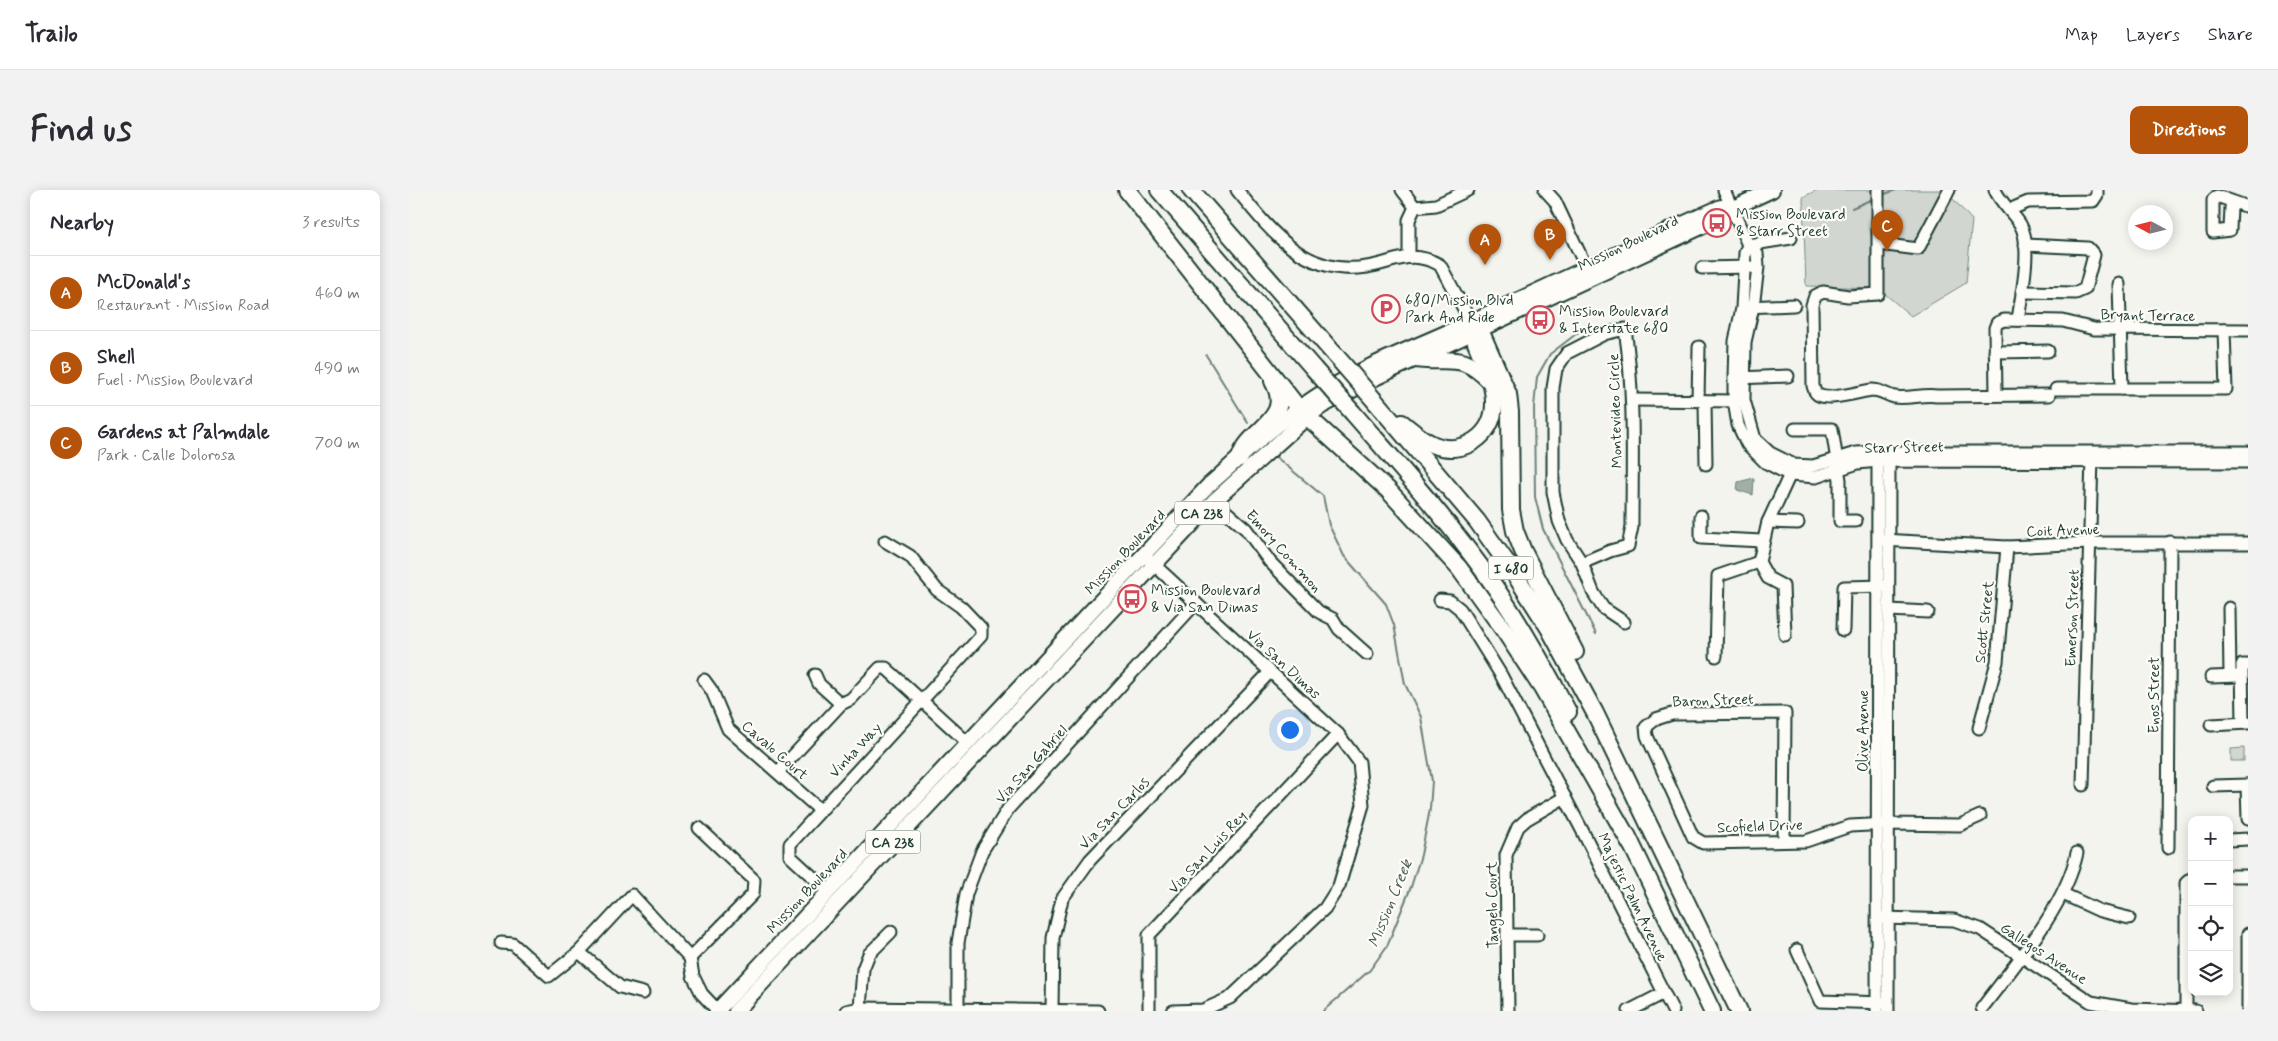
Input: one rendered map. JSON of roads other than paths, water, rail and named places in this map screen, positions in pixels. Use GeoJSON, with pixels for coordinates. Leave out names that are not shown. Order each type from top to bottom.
{"type":"FeatureCollection","features":[{"type":"Feature","properties":{"kind":"highway"},"geometry":{"type":"LineString","coordinates":[[1127,190],[1303,413],[1412,514],[1484,602],[1542,688],[1631,844]]}},
{"type":"Feature","properties":{"kind":"highway","name":"I 680"},"geometry":{"type":"LineString","coordinates":[[1159,190],[1448,524],[1508,608],[1560,697],[1712,1011]]}},
{"type":"Feature","properties":{"kind":"highway","name":"I 680"},"geometry":{"type":"LineString","coordinates":[[1191,190],[1375,401],[1466,509],[1514,573],[1565,655],[1739,1011]]}},
{"type":"Feature","properties":{"kind":"highway"},"geometry":{"type":"LineString","coordinates":[[1375,401],[1422,439],[1432,444],[1443,448],[1465,446],[1477,441],[1492,421],[1494,406],[1492,383],[1474,329]]}},
{"type":"Feature","properties":{"kind":"highway"},"geometry":{"type":"LineString","coordinates":[[1474,329],[1508,394],[1510,412],[1511,510],[1515,531],[1523,552],[1575,652],[1616,756]]}},
{"type":"Feature","properties":{"kind":"highway"},"geometry":{"type":"LineString","coordinates":[[1416,360],[1450,359],[1461,362],[1480,372],[1492,383]]}},
{"type":"Feature","properties":{"kind":"highway"},"geometry":{"type":"LineString","coordinates":[[1240,458],[1244,447],[1272,420],[1278,408],[1278,393],[1265,366]]}},
{"type":"Feature","properties":{"kind":"main road","name":"Mission Boulevard"},"geometry":{"type":"LineString","coordinates":[[717,1011],[968,743],[1149,559],[1214,501],[1303,413],[1314,398],[1370,365],[1474,329],[1725,216],[1733,208],[1772,190]]}},
{"type":"Feature","properties":{"kind":"main road","name":"Mission Boulevard"},"geometry":{"type":"LineString","coordinates":[[736,1011],[1149,559],[1209,485],[1240,458],[1303,413],[1322,406],[1416,360],[1586,267],[1721,207],[1733,208]]}},
{"type":"Feature","properties":{"kind":"street"},"geometry":{"type":"LineString","coordinates":[[1236,190],[1275,236],[1310,259],[1352,268],[1409,257],[1425,259],[1440,265],[1474,329]]}},
{"type":"Feature","properties":{"kind":"street"},"geometry":{"type":"LineString","coordinates":[[1402,190],[1415,208]]}},
{"type":"Feature","properties":{"kind":"street"},"geometry":{"type":"LineString","coordinates":[[1415,208],[1436,205],[1468,190]]}},
{"type":"Feature","properties":{"kind":"street"},"geometry":{"type":"LineString","coordinates":[[1545,190],[1554,201],[1586,267]]}},
{"type":"Feature","properties":{"kind":"street","name":"Starr Street"},"geometry":{"type":"LineString","coordinates":[[1724,190],[1748,245],[1757,253],[1758,267],[1748,307],[1735,341],[1739,378],[1739,401],[1755,439],[1792,470],[1837,464],[1856,453],[1884,456],[2248,462]]}},
{"type":"Feature","properties":{"kind":"street"},"geometry":{"type":"LineString","coordinates":[[1879,244],[1918,249],[1949,190]]}},
{"type":"Feature","properties":{"kind":"street"},"geometry":{"type":"LineString","coordinates":[[1995,190],[1999,199],[2021,226],[2025,245],[2018,320]]}},
{"type":"Feature","properties":{"kind":"street"},"geometry":{"type":"LineString","coordinates":[[2009,210],[2028,202],[2093,201],[2097,195],[2097,190]]}},
{"type":"Feature","properties":{"kind":"street"},"geometry":{"type":"LineString","coordinates":[[1878,194],[1878,294],[1848,296],[1823,292],[1815,296],[1812,305],[1813,386],[1816,393],[1821,396],[1856,395],[1871,390],[1894,396],[1996,395],[2122,389],[2226,389],[2224,330]]}},
{"type":"Feature","properties":{"kind":"street"},"geometry":{"type":"LineString","coordinates":[[2235,204],[2248,207]]}},
{"type":"Feature","properties":{"kind":"street"},"geometry":{"type":"LineString","coordinates":[[1409,257],[1409,220],[1415,208]]}},
{"type":"Feature","properties":{"kind":"street"},"geometry":{"type":"LineString","coordinates":[[1748,245],[1791,238]]}},
{"type":"Feature","properties":{"kind":"street","name":"Starr Street"},"geometry":{"type":"LineString","coordinates":[[1748,245],[1745,253],[1748,307]]}},
{"type":"Feature","properties":{"kind":"street"},"geometry":{"type":"LineString","coordinates":[[2022,292],[2076,293],[2085,289],[2094,256],[2088,248],[2025,245]]}},
{"type":"Feature","properties":{"kind":"street"},"geometry":{"type":"LineString","coordinates":[[1702,268],[1758,267]]}},
{"type":"Feature","properties":{"kind":"street"},"geometry":{"type":"LineString","coordinates":[[2119,284],[2122,330],[2122,389]]}},
{"type":"Feature","properties":{"kind":"street"},"geometry":{"type":"LineString","coordinates":[[1748,307],[1794,305]]}},
{"type":"Feature","properties":{"kind":"street","name":"Bryant Terrace"},"geometry":{"type":"LineString","coordinates":[[1995,352],[1995,328],[1997,322],[2004,320],[2063,321],[2094,330],[2248,330]]}},
{"type":"Feature","properties":{"kind":"street","name":"Montevideo Circle"},"geometry":{"type":"LineString","coordinates":[[1625,329],[1631,366],[1632,400],[1632,527],[1628,546],[1610,551],[1582,563],[1567,540],[1559,521],[1553,492],[1553,388],[1556,369],[1566,353],[1604,334],[1625,329]]}},
{"type":"Feature","properties":{"kind":"street"},"geometry":{"type":"LineString","coordinates":[[1699,347],[1706,464]]}},
{"type":"Feature","properties":{"kind":"street"},"geometry":{"type":"LineString","coordinates":[[1996,395],[1995,352],[2048,351]]}},
{"type":"Feature","properties":{"kind":"street"},"geometry":{"type":"LineString","coordinates":[[1739,378],[1788,376]]}},
{"type":"Feature","properties":{"kind":"street"},"geometry":{"type":"LineString","coordinates":[[1632,400],[1739,401]]}},
{"type":"Feature","properties":{"kind":"street"},"geometry":{"type":"LineString","coordinates":[[1795,429],[1832,429],[1837,464],[1840,521],[1856,521]]}},
{"type":"Feature","properties":{"kind":"street","name":"Starr Street"},"geometry":{"type":"LineString","coordinates":[[2092,458],[2248,452]]}},
{"type":"Feature","properties":{"kind":"street","name":"Olive Avenue"},"geometry":{"type":"LineString","coordinates":[[1882,1007],[1884,456]]}},
{"type":"Feature","properties":{"kind":"street","name":"Emerson Street"},"geometry":{"type":"LineString","coordinates":[[2083,785],[2092,458]]}},
{"type":"Feature","properties":{"kind":"street"},"geometry":{"type":"LineString","coordinates":[[1786,635],[1783,586],[1768,578],[1759,562],[1762,541],[1768,522],[1792,470]]}},
{"type":"Feature","properties":{"kind":"street","name":"Emory Common"},"geometry":{"type":"LineString","coordinates":[[1214,501],[1246,530],[1270,562],[1319,612],[1333,619],[1338,629],[1367,654]]}},
{"type":"Feature","properties":{"kind":"street"},"geometry":{"type":"LineString","coordinates":[[1701,516],[1700,538],[1762,541]]}},
{"type":"Feature","properties":{"kind":"street"},"geometry":{"type":"LineString","coordinates":[[1768,522],[1798,523]]}},
{"type":"Feature","properties":{"kind":"street","name":"Coit Avenue"},"geometry":{"type":"LineString","coordinates":[[1884,540],[2007,547],[2090,543],[2248,543]]}},
{"type":"Feature","properties":{"kind":"street","name":"Vinha Way"},"geometry":{"type":"LineString","coordinates":[[828,891],[790,856],[790,844],[981,636],[981,628],[962,607],[937,590],[910,556],[885,541]]}},
{"type":"Feature","properties":{"kind":"street","name":"Enos Street"},"geometry":{"type":"LineString","coordinates":[[2168,848],[2170,542]]}},
{"type":"Feature","properties":{"kind":"street","name":"Scott Street"},"geometry":{"type":"LineString","coordinates":[[1979,728],[1997,662],[2007,547]]}},
{"type":"Feature","properties":{"kind":"street","name":"Via San Dimas"},"geometry":{"type":"LineString","coordinates":[[1149,559],[1338,734],[1359,762],[1363,805],[1339,886],[1325,908],[1230,998],[1203,1010],[1173,1011]]}},
{"type":"Feature","properties":{"kind":"street"},"geometry":{"type":"LineString","coordinates":[[1716,656],[1718,576],[1759,562]]}},
{"type":"Feature","properties":{"kind":"street"},"geometry":{"type":"LineString","coordinates":[[1582,563],[1593,592],[1603,608],[1624,622]]}},
{"type":"Feature","properties":{"kind":"street"},"geometry":{"type":"LineString","coordinates":[[1843,630],[1844,587],[1884,586]]}},
{"type":"Feature","properties":{"kind":"street","name":"Olive Avenue"},"geometry":{"type":"LineString","coordinates":[[1882,824],[1889,610],[1884,586]]}},
{"type":"Feature","properties":{"kind":"street","name":"Majestic Palm Avenue"},"geometry":{"type":"LineString","coordinates":[[1440,600],[1450,601],[1460,609],[1501,675],[1673,1011]]}},
{"type":"Feature","properties":{"kind":"street","name":"Via San Gabriel"},"geometry":{"type":"LineString","coordinates":[[958,1010],[958,943],[966,894],[982,851],[1008,809],[1196,604]]}},
{"type":"Feature","properties":{"kind":"street"},"geometry":{"type":"LineString","coordinates":[[2211,725],[2246,723],[2236,676],[2229,608]]}},
{"type":"Feature","properties":{"kind":"street"},"geometry":{"type":"LineString","coordinates":[[1889,610],[1928,612]]}},
{"type":"Feature","properties":{"kind":"street"},"geometry":{"type":"LineString","coordinates":[[2236,676],[2242,665],[2248,665]]}},
{"type":"Feature","properties":{"kind":"street"},"geometry":{"type":"LineString","coordinates":[[778,772],[841,704],[851,699],[880,668],[886,668],[968,743]]}},
{"type":"Feature","properties":{"kind":"street","name":"Via San Carlos"},"geometry":{"type":"LineString","coordinates":[[1052,1010],[1054,938],[1062,899],[1090,860],[1270,672]]}},
{"type":"Feature","properties":{"kind":"street"},"geometry":{"type":"LineString","coordinates":[[814,675],[820,684],[841,704]]}},
{"type":"Feature","properties":{"kind":"street"},"geometry":{"type":"LineString","coordinates":[[2211,677],[2236,676]]}},
{"type":"Feature","properties":{"kind":"street","name":"Cavalo Court"},"geometry":{"type":"LineString","coordinates":[[704,680],[712,691],[728,729],[820,810]]}},
{"type":"Feature","properties":{"kind":"street","name":"Baron Street"},"geometry":{"type":"LineString","coordinates":[[1646,728],[1656,719],[1672,714],[1784,713],[1784,841]]}},
{"type":"Feature","properties":{"kind":"street","name":"Scofield Drive"},"geometry":{"type":"LineString","coordinates":[[1646,728],[1647,736],[1693,837],[1703,843],[1806,841],[1850,826],[1882,824],[1960,825],[1980,816]]}},
{"type":"Feature","properties":{"kind":"street","name":"Via San Luis Rey"},"geometry":{"type":"LineString","coordinates":[[1149,1011],[1149,936],[1338,734]]}},
{"type":"Feature","properties":{"kind":"street"},"geometry":{"type":"LineString","coordinates":[[2213,786],[2248,785],[2248,819]]}},
{"type":"Feature","properties":{"kind":"street","name":"Tangelo Court"},"geometry":{"type":"LineString","coordinates":[[1508,1011],[1506,854],[1518,827],[1526,819],[1565,797]]}},
{"type":"Feature","properties":{"kind":"street"},"geometry":{"type":"LineString","coordinates":[[690,958],[753,894],[754,880],[699,828]]}},
{"type":"Feature","properties":{"kind":"street"},"geometry":{"type":"LineString","coordinates":[[2233,840],[2248,839]]}},
{"type":"Feature","properties":{"kind":"street"},"geometry":{"type":"LineString","coordinates":[[1982,1008],[2021,956],[2063,894],[2072,873],[2077,854]]}},
{"type":"Feature","properties":{"kind":"street"},"geometry":{"type":"LineString","coordinates":[[2233,876],[2248,876]]}},
{"type":"Feature","properties":{"kind":"street"},"geometry":{"type":"LineString","coordinates":[[2186,1010],[2186,883],[2188,881]]}},
{"type":"Feature","properties":{"kind":"street"},"geometry":{"type":"LineString","coordinates":[[2063,894],[2100,911],[2129,918]]}},
{"type":"Feature","properties":{"kind":"street"},"geometry":{"type":"LineString","coordinates":[[501,943],[513,944],[549,976],[579,952],[632,895],[690,958],[696,982],[702,994],[717,1011]]}},
{"type":"Feature","properties":{"kind":"street","name":"Gallegos Avenue"},"geometry":{"type":"LineString","coordinates":[[1883,918],[1954,920],[1980,929],[2091,1002],[2131,1009],[2196,1011]]}},
{"type":"Feature","properties":{"kind":"street"},"geometry":{"type":"LineString","coordinates":[[860,1008],[863,970],[869,954],[890,932]]}},
{"type":"Feature","properties":{"kind":"street"},"geometry":{"type":"LineString","coordinates":[[2248,934],[2248,1011]]}},
{"type":"Feature","properties":{"kind":"street"},"geometry":{"type":"LineString","coordinates":[[1507,935],[1536,935]]}},
{"type":"Feature","properties":{"kind":"street"},"geometry":{"type":"LineString","coordinates":[[1797,950],[1820,1001],[1882,1007]]}},
{"type":"Feature","properties":{"kind":"street"},"geometry":{"type":"LineString","coordinates":[[579,952],[620,986],[643,993]]}},
{"type":"Feature","properties":{"kind":"street"},"geometry":{"type":"LineString","coordinates":[[1629,1011],[1664,994]]}},
{"type":"Feature","properties":{"kind":"street"},"geometry":{"type":"LineString","coordinates":[[846,1011],[860,1008],[1098,1011]]}},
{"type":"Feature","properties":{"kind":"waterway"},"geometry":{"type":"LineString","coordinates":[[1882,195],[1896,190]]}},
{"type":"Feature","properties":{"kind":"waterway"},"geometry":{"type":"LineString","coordinates":[[1852,208],[1875,198]]}},
{"type":"Feature","properties":{"kind":"waterway"},"geometry":{"type":"LineString","coordinates":[[1580,331],[1550,354],[1537,377],[1534,407],[1535,497],[1543,529],[1596,634]]}},
{"type":"Feature","properties":{"kind":"waterway"},"geometry":{"type":"LineString","coordinates":[[1206,355],[1248,423]]}},
{"type":"Feature","properties":{"kind":"waterway","name":"Mission Creek"},"geometry":{"type":"LineString","coordinates":[[1276,457],[1323,496],[1329,525],[1344,556],[1386,604],[1394,625],[1405,684],[1421,717],[1432,781],[1430,809],[1421,855],[1411,887],[1387,946],[1370,970],[1323,1011]]}},
{"type":"Feature","properties":{"kind":"place","name":"Mission Boulevard & Starr Street"},"geometry":{"type":"Point","coordinates":[1717,223]}},
{"type":"Feature","properties":{"kind":"place","name":"Gardens at Palmdale"},"geometry":{"type":"Point","coordinates":[1887,251]}},
{"type":"Feature","properties":{"kind":"place","name":"Shell"},"geometry":{"type":"Point","coordinates":[1550,260]}},
{"type":"Feature","properties":{"kind":"place","name":"McDonald's"},"geometry":{"type":"Point","coordinates":[1485,265]}},
{"type":"Feature","properties":{"kind":"place","name":"680/Mission Blvd Park And Ride"},"geometry":{"type":"Point","coordinates":[1386,309]}},
{"type":"Feature","properties":{"kind":"place","name":"Mission Boulevard & Interstate 680"},"geometry":{"type":"Point","coordinates":[1540,320]}},
{"type":"Feature","properties":{"kind":"place","name":"Mission Boulevard & Via San Dimas"},"geometry":{"type":"Point","coordinates":[1132,599]}}]}
